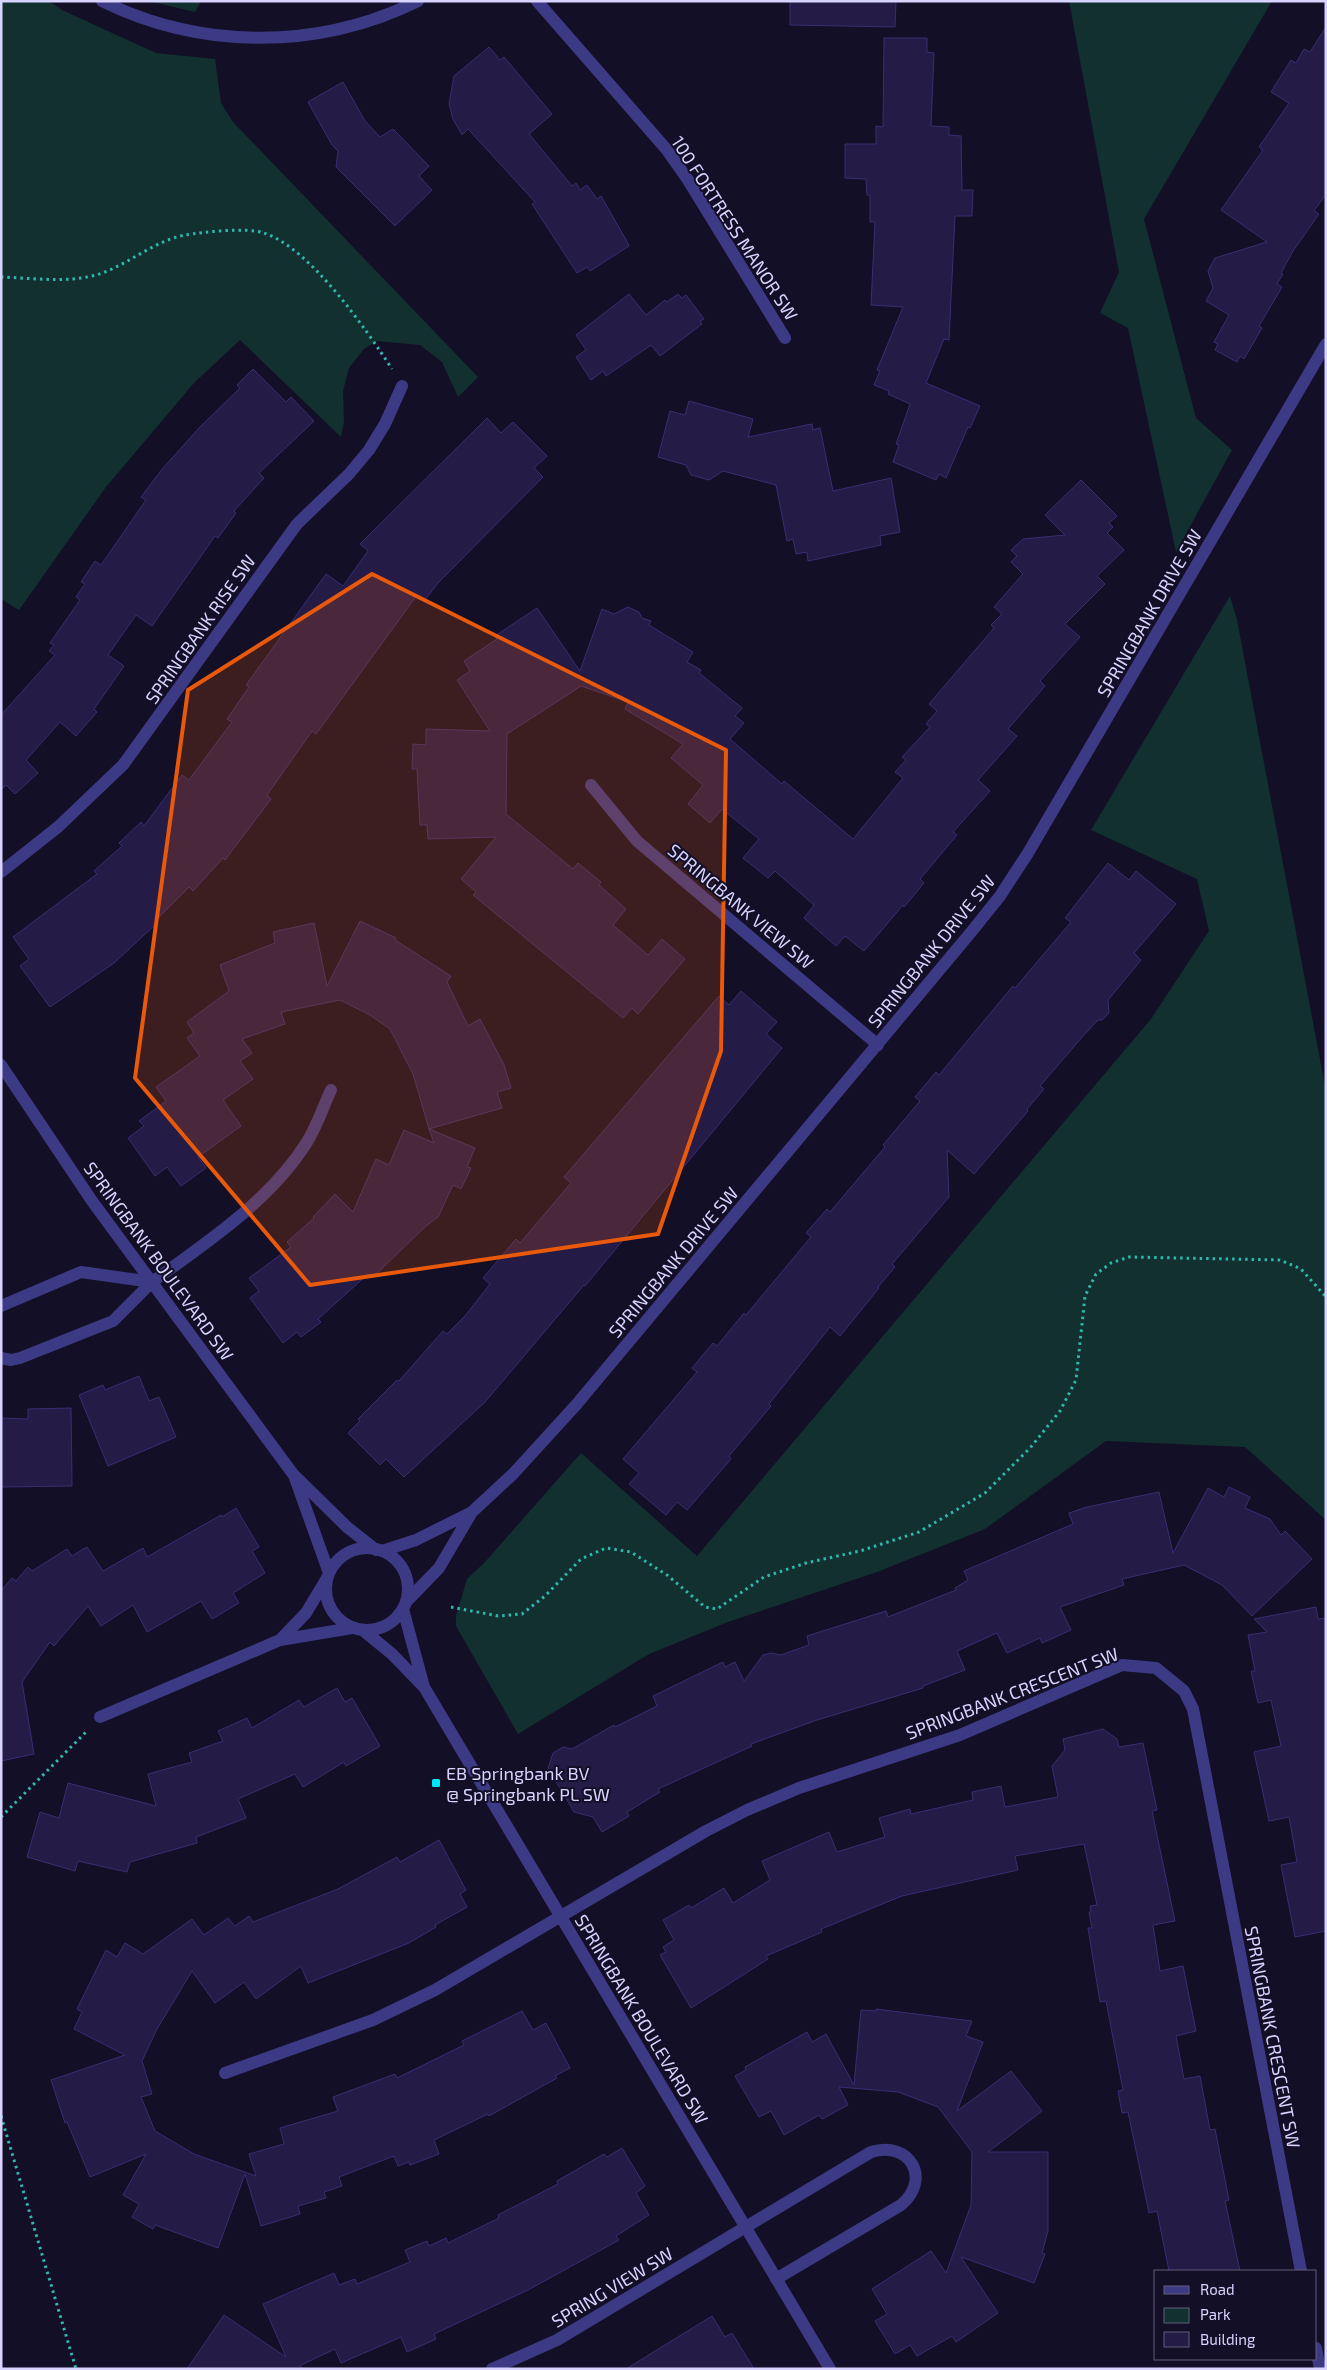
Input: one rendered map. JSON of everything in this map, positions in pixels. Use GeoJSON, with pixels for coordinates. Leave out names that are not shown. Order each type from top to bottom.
{"type":"FeatureCollection","features":[{"type":"Feature","properties":{"kind":"street"},"geometry":{"type":"LineString","coordinates":[[102,1],[153,22],[189,32],[225,37],[262,39],[299,37],[334,31],[367,22],[418,1]]}},
{"type":"Feature","properties":{"kind":"street","name":"100 FORTRESS MANOR SW"},"geometry":{"type":"LineString","coordinates":[[537,1],[667,150],[707,210],[785,338]]}},
{"type":"Feature","properties":{"kind":"street","name":"SPRINGBANK DRIVE SW"},"geometry":{"type":"LineString","coordinates":[[405,1606],[439,1568],[472,1512],[525,1462],[576,1405],[878,1045],[1000,896],[1028,853],[1324,353]]}},
{"type":"Feature","properties":{"kind":"street","name":"SPRINGBANK RISE SW"},"geometry":{"type":"LineString","coordinates":[[1,872],[58,827],[123,765],[297,524],[349,474],[370,450],[385,424],[402,386]]}},
{"type":"Feature","properties":{"kind":"street","name":"SPRINGBANK VIEW SW"},"geometry":{"type":"LineString","coordinates":[[590,785],[637,841],[878,1045]]}},
{"type":"Feature","properties":{"kind":"street","name":"SPRINGBANK BOULEVARD SW"},"geometry":{"type":"LineString","coordinates":[[1,1065],[87,1193],[294,1474],[347,1528],[379,1550]]}},
{"type":"Feature","properties":{"kind":"street"},"geometry":{"type":"LineString","coordinates":[[1,1358],[11,1360],[20,1358],[113,1321],[152,1282],[220,1232],[268,1189],[308,1141],[331,1090]]}},
{"type":"Feature","properties":{"kind":"street"},"geometry":{"type":"LineString","coordinates":[[1,1306],[81,1272],[152,1282]]}},
{"type":"Feature","properties":{"kind":"street","name":"SPRINGBANK BOULEVARD SW"},"geometry":{"type":"LineString","coordinates":[[294,1474],[328,1575]]}},
{"type":"Feature","properties":{"kind":"street","name":"SPRINGBANK DRIVE SW"},"geometry":{"type":"LineString","coordinates":[[379,1550],[416,1540],[472,1512]]}},
{"type":"Feature","properties":{"kind":"street"},"geometry":{"type":"LineString","coordinates":[[100,1717],[280,1640],[384,1627],[392,1622],[405,1606],[408,1585],[400,1565],[379,1550],[365,1548],[344,1555],[328,1575],[306,1613],[280,1640]]}},
{"type":"Feature","properties":{"kind":"street"},"geometry":{"type":"LineString","coordinates":[[328,1575],[328,1602],[333,1613],[341,1622],[358,1629]]}},
{"type":"Feature","properties":{"kind":"street","name":"SPRINGBANK BOULEVARD SW"},"geometry":{"type":"LineString","coordinates":[[405,1606],[424,1687]]}},
{"type":"Feature","properties":{"kind":"street","name":"SPRINGBANK BOULEVARD SW"},"geometry":{"type":"LineString","coordinates":[[358,1629],[392,1654],[424,1687],[830,2369]]}},
{"type":"Feature","properties":{"kind":"street","name":"SPRINGBANK CRESCENT SW"},"geometry":{"type":"LineString","coordinates":[[225,2073],[373,2020],[435,1990],[561,1918],[706,1831],[747,1810],[799,1788],[960,1735],[1122,1665],[1156,1668],[1184,1691],[1193,1709],[1301,2270]]}},
{"type":"Feature","properties":{"kind":"street","name":"SPRING VIEW SW"},"geometry":{"type":"LineString","coordinates":[[492,2369],[557,2340],[871,2152],[882,2148],[894,2150],[905,2155],[912,2164],[916,2175],[915,2187],[905,2202],[776,2278]]}},
{"type":"Feature","properties":{"kind":"street"},"geometry":{"type":"LineString","coordinates":[[1317,2353],[1320,2369]]}},
{"type":"Feature","properties":{"kind":"path"},"geometry":{"type":"LineString","coordinates":[[1,277],[70,279],[96,275],[152,247],[184,235],[262,232],[281,239],[298,253],[328,284],[378,348],[402,386]]}},
{"type":"Feature","properties":{"kind":"path"},"geometry":{"type":"LineString","coordinates":[[452,1607],[498,1616],[522,1614],[545,1596],[581,1559],[606,1548],[631,1552],[667,1575],[705,1607],[717,1609],[764,1577],[806,1563],[860,1551],[918,1532],[985,1493],[1030,1448],[1060,1411],[1076,1380],[1085,1296],[1096,1274],[1112,1263],[1129,1256],[1280,1260],[1301,1269],[1326,1296]]}},
{"type":"Feature","properties":{"kind":"path"},"geometry":{"type":"LineString","coordinates":[[1,1817],[100,1717]]}},
{"type":"Feature","properties":{"kind":"path"},"geometry":{"type":"LineString","coordinates":[[1,2116],[76,2369]]}},
{"type":"Feature","properties":{"kind":"highlighted area"},"geometry":{"type":"Polygon","coordinates":[[[372,574],[726,750],[721,1051],[658,1234],[310,1285],[135,1078],[188,690],[372,574]]]}},
{"type":"Feature","properties":{"kind":"green space"},"geometry":{"type":"Polygon","coordinates":[[[1,1],[49,1],[62,10],[156,53],[215,59],[221,103],[233,122],[478,377],[458,397],[442,362],[420,345],[377,341],[364,349],[349,368],[343,391],[344,422],[341,437],[240,340],[194,383],[106,487],[19,610],[1,599],[1,1]]]}},
{"type":"Feature","properties":{"kind":"green space"},"geometry":{"type":"Polygon","coordinates":[[[148,1],[201,1],[195,12],[148,1]]]}},
{"type":"Feature","properties":{"kind":"green space"},"geometry":{"type":"Polygon","coordinates":[[[1069,1],[1272,1],[1144,219],[1196,418],[1232,450],[1176,552],[1128,328],[1100,313],[1119,272],[1069,1]]]}},
{"type":"Feature","properties":{"kind":"green space"},"geometry":{"type":"Polygon","coordinates":[[[1230,596],[1237,620],[1326,1091],[1326,1520],[1245,1447],[1106,1441],[985,1529],[877,1572],[728,1622],[649,1654],[518,1734],[456,1626],[456,1616],[467,1579],[485,1562],[581,1453],[697,1556],[1151,1019],[1209,931],[1197,879],[1091,830],[1230,596]]]}},
{"type":"Feature","properties":{"kind":"building"},"geometry":{"type":"Polygon","coordinates":[[[790,1],[896,1],[895,27],[790,25],[790,1]]]}},
{"type":"Feature","properties":{"kind":"building"},"geometry":{"type":"Polygon","coordinates":[[[1326,27],[1326,194],[1314,211],[1319,214],[1293,251],[1281,273],[1283,274],[1277,284],[1282,287],[1259,326],[1262,328],[1244,359],[1240,356],[1237,362],[1215,350],[1218,344],[1214,342],[1229,315],[1206,301],[1213,288],[1208,271],[1215,258],[1267,242],[1221,210],[1263,150],[1259,147],[1289,103],[1271,92],[1291,60],[1296,63],[1304,49],[1310,52],[1326,27]]]}},
{"type":"Feature","properties":{"kind":"building"},"geometry":{"type":"Polygon","coordinates":[[[884,38],[927,38],[927,52],[934,53],[931,126],[949,127],[949,135],[961,136],[962,190],[973,190],[972,216],[955,216],[949,340],[944,339],[926,383],[980,406],[970,428],[968,427],[946,478],[939,474],[936,480],[893,462],[899,445],[896,444],[910,404],[888,394],[889,391],[874,385],[880,371],[877,370],[903,307],[871,305],[875,222],[870,222],[870,195],[867,195],[866,179],[845,178],[845,144],[876,144],[876,126],[883,127],[884,38]]]}},
{"type":"Feature","properties":{"kind":"building"},"geometry":{"type":"Polygon","coordinates":[[[489,47],[500,60],[504,57],[552,114],[529,134],[572,186],[576,183],[580,190],[587,185],[597,199],[601,196],[629,246],[590,271],[587,267],[577,273],[532,204],[535,202],[468,129],[462,135],[453,119],[449,104],[454,76],[489,47]]]}},
{"type":"Feature","properties":{"kind":"building"},"geometry":{"type":"Polygon","coordinates":[[[343,82],[365,121],[380,137],[393,129],[429,166],[419,176],[432,190],[395,226],[336,167],[338,151],[332,145],[308,102],[343,82]]]}},
{"type":"Feature","properties":{"kind":"building"},"geometry":{"type":"Polygon","coordinates":[[[629,294],[646,315],[665,300],[667,302],[678,294],[682,298],[686,295],[704,319],[700,321],[702,324],[660,356],[651,345],[606,376],[603,371],[591,380],[576,357],[586,350],[576,335],[629,294]]]}},
{"type":"Feature","properties":{"kind":"building"},"geometry":{"type":"Polygon","coordinates":[[[253,369],[286,402],[291,397],[314,421],[259,473],[264,478],[234,511],[236,513],[218,538],[215,536],[152,626],[136,615],[108,655],[124,666],[94,709],[97,712],[76,736],[60,722],[26,760],[38,773],[15,794],[6,785],[1,790],[1,715],[55,655],[49,651],[54,645],[50,643],[80,600],[76,597],[85,584],[81,582],[95,561],[101,565],[146,500],[141,497],[163,468],[200,427],[240,388],[237,385],[253,369]]]}},
{"type":"Feature","properties":{"kind":"building"},"geometry":{"type":"Polygon","coordinates":[[[689,401],[753,419],[748,437],[812,424],[813,430],[820,428],[833,491],[891,478],[900,532],[880,536],[881,545],[808,561],[807,552],[796,554],[793,539],[787,541],[776,485],[723,471],[709,480],[691,475],[686,465],[658,457],[670,411],[685,415],[689,401]]]}},
{"type":"Feature","properties":{"kind":"building"},"geometry":{"type":"Polygon","coordinates":[[[487,418],[501,433],[513,422],[547,456],[534,468],[543,477],[438,583],[424,601],[417,595],[316,734],[312,731],[267,795],[271,799],[225,860],[223,858],[193,891],[189,887],[155,921],[157,923],[114,963],[50,1007],[20,966],[29,959],[13,937],[97,874],[94,871],[122,846],[119,843],[141,822],[144,826],[182,775],[189,780],[232,722],[227,719],[249,687],[246,685],[326,574],[343,586],[368,551],[360,544],[487,418]]]}},
{"type":"Feature","properties":{"kind":"building"},"geometry":{"type":"Polygon","coordinates":[[[1081,480],[1117,516],[1109,523],[1113,527],[1107,533],[1124,550],[1097,576],[1105,584],[1065,624],[1080,637],[1040,681],[1045,686],[1008,729],[1017,736],[978,780],[990,791],[953,832],[957,835],[920,879],[924,883],[864,951],[845,936],[836,946],[804,918],[814,905],[775,871],[768,878],[743,858],[759,839],[722,809],[710,823],[688,804],[703,785],[671,758],[683,744],[625,709],[628,702],[581,686],[507,734],[506,814],[573,869],[578,863],[601,882],[599,885],[626,909],[613,925],[648,955],[662,939],[685,959],[638,1014],[632,1008],[623,1018],[473,895],[476,892],[461,879],[496,837],[428,839],[427,825],[420,825],[417,769],[412,769],[413,744],[426,745],[426,729],[490,731],[457,680],[470,671],[464,661],[497,639],[495,636],[537,608],[580,671],[602,609],[614,614],[628,607],[639,612],[642,618],[651,621],[649,625],[693,652],[687,662],[701,670],[699,673],[742,708],[735,716],[744,723],[730,739],[782,784],[784,781],[853,839],[903,778],[895,772],[906,760],[902,757],[930,727],[926,724],[937,711],[929,704],[994,628],[991,625],[1002,614],[994,607],[1023,574],[1011,562],[1017,556],[1011,550],[1023,539],[1065,535],[1045,515],[1081,480]]]}},
{"type":"Feature","properties":{"kind":"building"},"geometry":{"type":"Polygon","coordinates":[[[1108,863],[1129,880],[1136,871],[1176,904],[1134,953],[1141,960],[1108,1000],[1109,1013],[1102,1020],[1098,1020],[1040,1086],[1044,1089],[1027,1109],[1028,1111],[974,1174],[947,1150],[949,1197],[892,1264],[895,1267],[879,1288],[840,1336],[830,1327],[769,1404],[771,1406],[729,1456],[731,1459],[687,1510],[677,1502],[666,1515],[629,1484],[639,1473],[623,1459],[697,1372],[692,1368],[713,1343],[717,1346],[744,1313],[746,1315],[811,1237],[806,1233],[827,1209],[830,1212],[885,1147],[883,1145],[920,1101],[915,1097],[936,1072],[939,1075],[1013,986],[1015,988],[1071,922],[1065,918],[1108,863]]]}},
{"type":"Feature","properties":{"kind":"building"},"geometry":{"type":"Polygon","coordinates":[[[360,921],[396,938],[395,940],[451,976],[447,982],[468,1026],[480,1019],[504,1065],[511,1088],[497,1092],[502,1108],[429,1129],[413,1074],[390,1029],[370,1015],[340,1000],[281,1012],[285,1024],[242,1039],[252,1053],[240,1061],[253,1079],[223,1100],[241,1126],[198,1157],[206,1168],[181,1186],[167,1167],[155,1176],[128,1138],[144,1126],[139,1121],[166,1101],[156,1087],[200,1056],[187,1038],[194,1033],[187,1022],[229,991],[220,965],[275,943],[273,932],[314,923],[327,986],[360,921]]]}},
{"type":"Feature","properties":{"kind":"building"},"geometry":{"type":"Polygon","coordinates":[[[741,991],[777,1022],[766,1034],[782,1048],[585,1286],[485,1402],[404,1477],[386,1459],[380,1465],[348,1433],[360,1421],[358,1419],[397,1380],[399,1381],[443,1331],[447,1334],[465,1316],[490,1284],[483,1278],[516,1239],[520,1243],[571,1183],[564,1177],[719,996],[729,1005],[741,991]]]}},
{"type":"Feature","properties":{"kind":"building"},"geometry":{"type":"Polygon","coordinates":[[[429,1129],[475,1148],[467,1167],[471,1168],[461,1189],[453,1185],[438,1217],[426,1226],[372,1278],[368,1274],[318,1319],[321,1322],[301,1337],[297,1332],[283,1343],[250,1298],[259,1291],[249,1278],[291,1247],[287,1242],[314,1218],[335,1194],[353,1212],[376,1159],[389,1165],[404,1130],[434,1143],[429,1129]]]}},
{"type":"Feature","properties":{"kind":"building"},"geometry":{"type":"Polygon","coordinates":[[[139,1376],[149,1401],[159,1397],[176,1437],[108,1466],[79,1395],[103,1385],[105,1390],[139,1376]]]}},
{"type":"Feature","properties":{"kind":"building"},"geometry":{"type":"Polygon","coordinates":[[[71,1408],[72,1486],[1,1487],[1,1418],[28,1419],[28,1409],[71,1408]]]}},
{"type":"Feature","properties":{"kind":"building"},"geometry":{"type":"Polygon","coordinates":[[[1229,1487],[1250,1497],[1245,1508],[1270,1519],[1281,1535],[1285,1531],[1312,1559],[1252,1616],[1222,1585],[1184,1565],[1122,1579],[1124,1585],[1060,1607],[1071,1630],[1042,1643],[1040,1638],[1007,1653],[997,1633],[957,1651],[965,1670],[923,1686],[923,1688],[817,1720],[751,1744],[752,1746],[658,1789],[660,1792],[627,1812],[629,1816],[602,1832],[593,1817],[574,1812],[548,1768],[553,1753],[563,1747],[572,1749],[614,1725],[615,1727],[657,1706],[653,1696],[723,1662],[725,1667],[735,1662],[744,1681],[763,1655],[771,1653],[781,1655],[809,1645],[807,1636],[886,1611],[888,1617],[956,1590],[955,1588],[968,1580],[964,1571],[1073,1524],[1069,1513],[1087,1507],[1159,1492],[1173,1553],[1208,1488],[1224,1497],[1229,1487]]]}},
{"type":"Feature","properties":{"kind":"building"},"geometry":{"type":"Polygon","coordinates":[[[236,1508],[259,1547],[252,1551],[265,1573],[233,1593],[239,1603],[212,1619],[201,1601],[147,1632],[133,1605],[101,1626],[88,1606],[54,1646],[50,1642],[22,1682],[34,1754],[1,1761],[1,1591],[12,1578],[16,1581],[28,1567],[32,1571],[67,1549],[72,1556],[87,1547],[103,1571],[143,1548],[147,1557],[236,1508]]]}},
{"type":"Feature","properties":{"kind":"building"},"geometry":{"type":"Polygon","coordinates":[[[1316,1607],[1318,1619],[1326,1618],[1326,1931],[1295,1937],[1281,1865],[1297,1862],[1289,1817],[1269,1821],[1254,1752],[1281,1746],[1271,1700],[1258,1703],[1251,1671],[1255,1671],[1248,1635],[1267,1632],[1254,1619],[1316,1607]]]}},
{"type":"Feature","properties":{"kind":"building"},"geometry":{"type":"Polygon","coordinates":[[[337,1688],[345,1702],[352,1698],[380,1746],[346,1766],[344,1762],[303,1787],[295,1774],[238,1799],[246,1818],[196,1837],[197,1843],[130,1862],[127,1872],[78,1861],[75,1871],[27,1857],[40,1812],[59,1818],[68,1783],[156,1806],[148,1774],[192,1762],[189,1753],[223,1741],[218,1731],[247,1718],[252,1728],[299,1700],[304,1707],[337,1688]]]}},
{"type":"Feature","properties":{"kind":"building"},"geometry":{"type":"Polygon","coordinates":[[[1103,1729],[1117,1739],[1119,1747],[1143,1743],[1157,1810],[1152,1811],[1175,1921],[1153,1925],[1160,1971],[1183,1966],[1196,2031],[1176,2036],[1184,2079],[1200,2076],[1210,2130],[1215,2129],[1229,2200],[1225,2201],[1240,2270],[1169,2270],[1157,2211],[1149,2213],[1128,2112],[1122,2113],[1118,2091],[1123,2090],[1106,2001],[1100,2002],[1088,1928],[1092,1928],[1089,1912],[1091,1912],[1090,1906],[1097,1905],[1084,1844],[1015,1856],[1018,1870],[902,1896],[821,1929],[822,1932],[766,1956],[768,1959],[691,2008],[660,1955],[666,1952],[663,1947],[674,1940],[663,1920],[689,1905],[691,1908],[724,1888],[733,1903],[770,1880],[762,1861],[829,1832],[837,1852],[885,1837],[879,1818],[910,1809],[911,1814],[973,1800],[972,1792],[1001,1786],[1005,1807],[1058,1797],[1052,1766],[1065,1750],[1063,1739],[1103,1729]]]}},
{"type":"Feature","properties":{"kind":"building"},"geometry":{"type":"Polygon","coordinates":[[[439,1840],[466,1890],[460,1894],[467,1907],[435,1925],[436,1927],[409,1943],[308,1983],[301,1966],[256,1999],[244,1982],[215,2003],[192,1971],[157,2029],[142,2061],[152,2094],[141,2097],[155,2131],[194,2154],[256,2176],[249,2154],[284,2144],[280,2128],[338,2111],[333,2097],[395,2074],[397,2078],[464,2045],[462,2041],[522,2011],[533,2030],[546,2023],[570,2068],[555,2076],[557,2078],[489,2116],[488,2114],[434,2140],[439,2154],[410,2165],[409,2162],[398,2166],[394,2156],[339,2177],[342,2186],[324,2192],[326,2198],[298,2206],[300,2214],[261,2226],[245,2174],[218,2248],[155,2225],[153,2229],[132,2217],[139,2204],[123,2195],[146,2154],[90,2177],[67,2122],[65,2123],[51,2080],[125,2055],[74,2029],[82,2012],[77,2009],[106,1950],[117,1957],[125,1943],[143,1954],[192,1919],[204,1935],[228,1918],[235,1926],[249,1916],[253,1922],[338,1889],[397,1857],[400,1862],[439,1840]]]}},
{"type":"Feature","properties":{"kind":"building"},"geometry":{"type":"Polygon","coordinates":[[[876,2009],[972,2021],[966,2036],[983,2042],[957,2111],[1011,2071],[1042,2111],[988,2152],[1048,2152],[1048,2231],[1042,2253],[1045,2254],[1034,2283],[961,2257],[998,2313],[956,2342],[952,2336],[917,2356],[910,2345],[895,2354],[875,2321],[887,2314],[872,2289],[931,2251],[946,2273],[971,2205],[972,2152],[938,2107],[898,2092],[839,2087],[848,2105],[822,2119],[819,2115],[784,2135],[771,2111],[759,2117],[735,2076],[746,2070],[745,2067],[807,2032],[812,2042],[826,2034],[854,2085],[861,2010],[876,2011],[876,2009]]]}},
{"type":"Feature","properties":{"kind":"building"},"geometry":{"type":"Polygon","coordinates":[[[622,2148],[645,2186],[636,2193],[649,2215],[616,2236],[619,2240],[528,2290],[434,2334],[436,2339],[407,2352],[401,2337],[341,2363],[335,2349],[299,2366],[304,2369],[187,2369],[224,2315],[286,2357],[263,2304],[334,2273],[339,2285],[355,2279],[357,2284],[410,2262],[405,2250],[427,2241],[429,2246],[446,2238],[448,2243],[499,2218],[498,2215],[558,2184],[557,2181],[604,2154],[607,2157],[622,2148]]]}},
{"type":"Feature","properties":{"kind":"building"},"geometry":{"type":"Polygon","coordinates":[[[712,2316],[725,2337],[732,2333],[754,2369],[626,2369],[712,2316]]]}},
{"type":"Feature","properties":{"kind":"place","name":"EB Springbank BV @ Springbank PL SW"},"geometry":{"type":"Point","coordinates":[436,1783]}}]}
